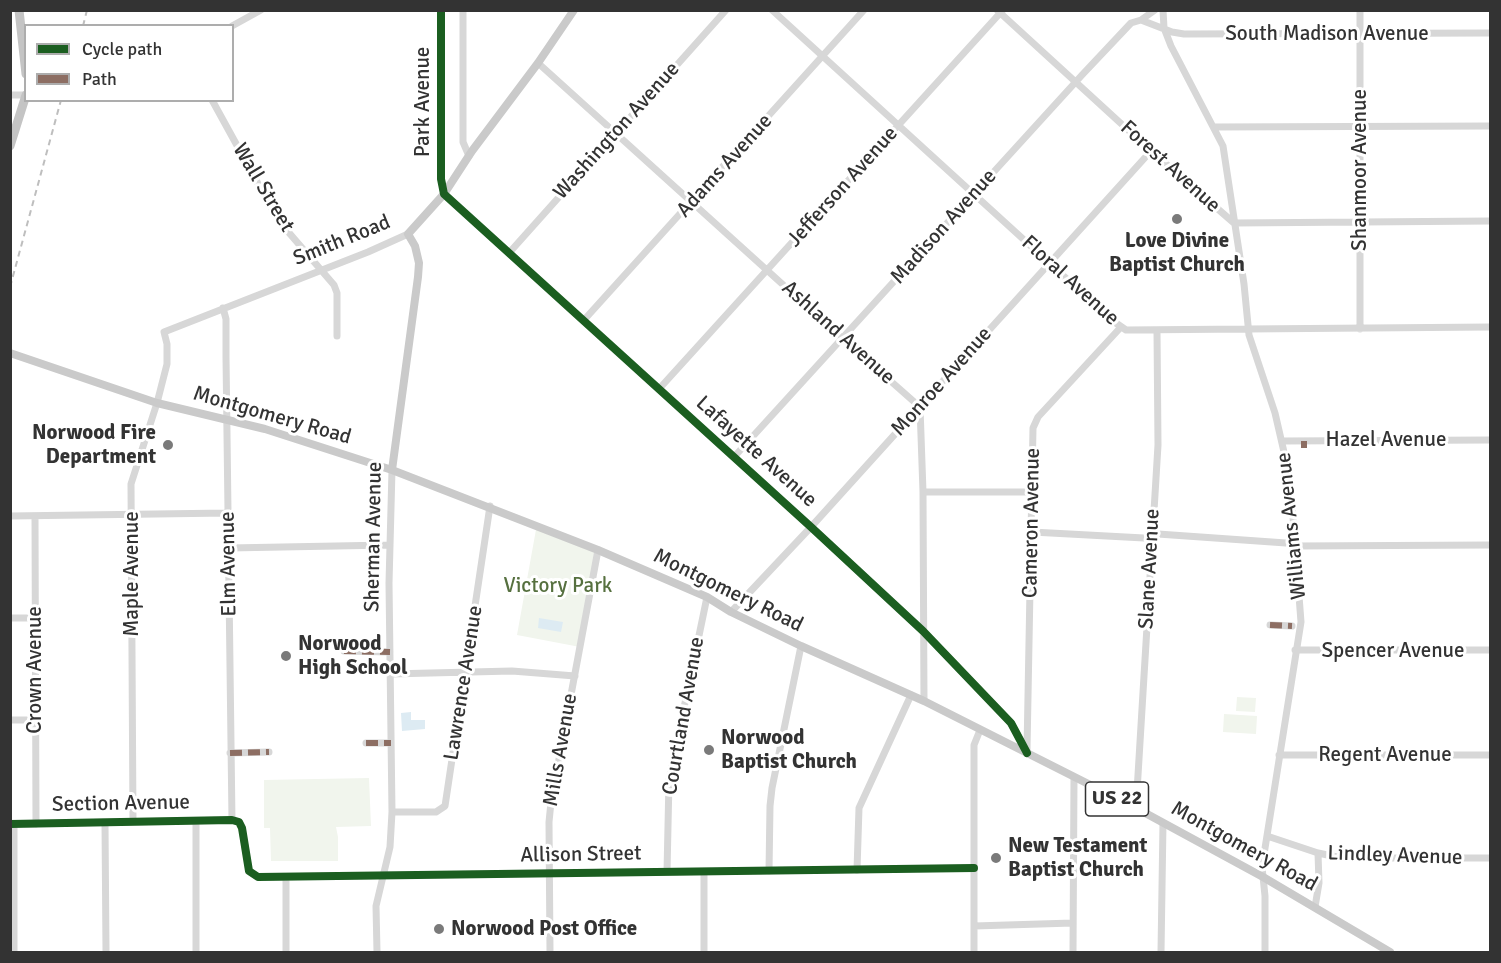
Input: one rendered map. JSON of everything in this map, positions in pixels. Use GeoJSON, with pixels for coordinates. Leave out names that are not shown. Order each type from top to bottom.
{"type":"FeatureCollection","features":[{"type":"Feature","properties":{"kind":"highway"},"geometry":{"type":"LineString","coordinates":[[19,10],[24,56]]}},
{"type":"Feature","properties":{"kind":"highway"},"geometry":{"type":"LineString","coordinates":[[10,146],[24,101]]}},
{"type":"Feature","properties":{"kind":"main road","name":"Smith Road"},"geometry":{"type":"LineString","coordinates":[[408,234],[444,194],[469,156],[538,63],[567,15],[574,10]]}},
{"type":"Feature","properties":{"kind":"main road","name":"Sherman Avenue"},"geometry":{"type":"LineString","coordinates":[[392,470],[419,263],[415,246],[408,234]]}},
{"type":"Feature","properties":{"kind":"main road","name":"Montgomery Road"},"geometry":{"type":"LineString","coordinates":[[13,354],[157,404],[283,434],[392,470],[598,549],[707,597],[731,612],[801,646],[924,701],[1136,807],[1315,907],[1374,948],[1390,952]]}},
{"type":"Feature","properties":{"kind":"street"},"geometry":{"type":"LineString","coordinates":[[234,25],[261,10]]}},
{"type":"Feature","properties":{"kind":"street","name":"Park Avenue"},"geometry":{"type":"LineString","coordinates":[[441,10],[441,179],[444,194]]}},
{"type":"Feature","properties":{"kind":"street","name":"Park Avenue"},"geometry":{"type":"LineString","coordinates":[[463,10],[463,142],[469,156]]}},
{"type":"Feature","properties":{"kind":"street","name":"Washington Avenue"},"geometry":{"type":"LineString","coordinates":[[509,253],[726,10]]}},
{"type":"Feature","properties":{"kind":"street","name":"Floral Avenue"},"geometry":{"type":"LineString","coordinates":[[772,10],[1121,327],[1135,332],[1248,328],[1491,327]]}},
{"type":"Feature","properties":{"kind":"street","name":"Adams Avenue"},"geometry":{"type":"LineString","coordinates":[[584,320],[864,10]]}},
{"type":"Feature","properties":{"kind":"street","name":"Madison Avenue"},"geometry":{"type":"LineString","coordinates":[[734,457],[1125,28],[1155,10]]}},
{"type":"Feature","properties":{"kind":"street","name":"Williams Avenue"},"geometry":{"type":"LineString","coordinates":[[1163,10],[1164,28],[1170,46],[1220,137],[1226,157],[1251,345],[1271,399],[1289,471],[1301,612],[1262,867],[1265,952]]}},
{"type":"Feature","properties":{"kind":"street","name":"Shanmoor Avenue"},"geometry":{"type":"LineString","coordinates":[[1360,10],[1360,329]]}},
{"type":"Feature","properties":{"kind":"street","name":"Forest Avenue"},"geometry":{"type":"LineString","coordinates":[[1000,12],[1151,151],[1234,222],[1491,221]]}},
{"type":"Feature","properties":{"kind":"street","name":"Jefferson Avenue"},"geometry":{"type":"LineString","coordinates":[[659,389],[1000,12]]}},
{"type":"Feature","properties":{"kind":"street"},"geometry":{"type":"LineString","coordinates":[[1141,20],[1164,28]]}},
{"type":"Feature","properties":{"kind":"street","name":"South Madison Avenue"},"geometry":{"type":"LineString","coordinates":[[1164,28],[1184,34],[1491,33]]}},
{"type":"Feature","properties":{"kind":"street","name":"Ashland Avenue"},"geometry":{"type":"LineString","coordinates":[[538,63],[920,407]]}},
{"type":"Feature","properties":{"kind":"street","name":"Wall Street"},"geometry":{"type":"LineString","coordinates":[[213,102],[278,220],[334,285],[337,293],[337,336]]}},
{"type":"Feature","properties":{"kind":"street"},"geometry":{"type":"LineString","coordinates":[[1214,127],[1491,126]]}},
{"type":"Feature","properties":{"kind":"street","name":"Monroe Avenue"},"geometry":{"type":"LineString","coordinates":[[731,612],[812,527],[1151,151]]}},
{"type":"Feature","properties":{"kind":"street","name":"Lafayette Avenue"},"geometry":{"type":"LineString","coordinates":[[444,194],[812,527],[923,631],[1011,723],[1027,753]]}},
{"type":"Feature","properties":{"kind":"street","name":"Smith Road"},"geometry":{"type":"LineString","coordinates":[[164,332],[408,234]]}},
{"type":"Feature","properties":{"kind":"street","name":"Elm Avenue"},"geometry":{"type":"LineString","coordinates":[[223,308],[226,319],[232,820]]}},
{"type":"Feature","properties":{"kind":"street","name":"Cameron Avenue"},"geometry":{"type":"LineString","coordinates":[[1027,753],[1033,428],[1035,422],[1121,327]]}},
{"type":"Feature","properties":{"kind":"street","name":"Slane Avenue"},"geometry":{"type":"LineString","coordinates":[[1136,807],[1158,445],[1157,331]]}},
{"type":"Feature","properties":{"kind":"street","name":"Maple Avenue"},"geometry":{"type":"LineString","coordinates":[[134,822],[132,477],[157,404],[167,364],[167,344],[164,332]]}},
{"type":"Feature","properties":{"kind":"street"},"geometry":{"type":"LineString","coordinates":[[920,407],[923,492],[924,701]]}},
{"type":"Feature","properties":{"kind":"street","name":"Hazel Avenue"},"geometry":{"type":"LineString","coordinates":[[1282,441],[1304,444],[1491,440]]}},
{"type":"Feature","properties":{"kind":"street","name":"Sherman Avenue"},"geometry":{"type":"LineString","coordinates":[[377,952],[376,906],[390,848],[392,812],[389,546],[392,470]]}},
{"type":"Feature","properties":{"kind":"street"},"geometry":{"type":"LineString","coordinates":[[923,492],[1032,492]]}},
{"type":"Feature","properties":{"kind":"street","name":"Lawrence Avenue"},"geometry":{"type":"LineString","coordinates":[[392,812],[436,812],[445,806],[490,506]]}},
{"type":"Feature","properties":{"kind":"street"},"geometry":{"type":"LineString","coordinates":[[10,516],[228,513]]}},
{"type":"Feature","properties":{"kind":"street","name":"Crown Avenue"},"geometry":{"type":"LineString","coordinates":[[35,516],[36,824]]}},
{"type":"Feature","properties":{"kind":"street"},"geometry":{"type":"LineString","coordinates":[[1032,532],[1152,537],[1158,534],[1286,543],[1295,546],[1491,545]]}},
{"type":"Feature","properties":{"kind":"street"},"geometry":{"type":"LineString","coordinates":[[229,548],[389,546]]}},
{"type":"Feature","properties":{"kind":"street","name":"Mills Avenue"},"geometry":{"type":"LineString","coordinates":[[550,952],[549,822],[551,802],[598,549]]}},
{"type":"Feature","properties":{"kind":"street","name":"Courtland Avenue"},"geometry":{"type":"LineString","coordinates":[[667,872],[669,780],[707,597]]}},
{"type":"Feature","properties":{"kind":"street"},"geometry":{"type":"LineString","coordinates":[[10,618],[35,618]]}},
{"type":"Feature","properties":{"kind":"street"},"geometry":{"type":"LineString","coordinates":[[1270,625],[1292,626]]}},
{"type":"Feature","properties":{"kind":"street"},"geometry":{"type":"LineString","coordinates":[[769,871],[772,788],[801,646]]}},
{"type":"Feature","properties":{"kind":"street","name":"Spencer Avenue"},"geometry":{"type":"LineString","coordinates":[[1296,650],[1491,650]]}},
{"type":"Feature","properties":{"kind":"street"},"geometry":{"type":"LineString","coordinates":[[344,651],[390,651]]}},
{"type":"Feature","properties":{"kind":"street"},"geometry":{"type":"LineString","coordinates":[[390,674],[512,672],[574,676]]}},
{"type":"Feature","properties":{"kind":"street"},"geometry":{"type":"LineString","coordinates":[[857,870],[859,807],[911,695]]}},
{"type":"Feature","properties":{"kind":"street"},"geometry":{"type":"LineString","coordinates":[[10,720],[36,720]]}},
{"type":"Feature","properties":{"kind":"street"},"geometry":{"type":"LineString","coordinates":[[974,952],[974,745],[980,730]]}},
{"type":"Feature","properties":{"kind":"street"},"geometry":{"type":"LineString","coordinates":[[366,743],[391,743]]}},
{"type":"Feature","properties":{"kind":"street"},"geometry":{"type":"LineString","coordinates":[[230,753],[269,752]]}},
{"type":"Feature","properties":{"kind":"street","name":"Regent Avenue"},"geometry":{"type":"LineString","coordinates":[[1279,755],[1491,755]]}},
{"type":"Feature","properties":{"kind":"street"},"geometry":{"type":"LineString","coordinates":[[1073,952],[1074,778]]}},
{"type":"Feature","properties":{"kind":"street","name":"Section Avenue"},"geometry":{"type":"LineString","coordinates":[[12,824],[232,820]]}},
{"type":"Feature","properties":{"kind":"street","name":"Allison Street"},"geometry":{"type":"LineString","coordinates":[[232,820],[239,822],[242,828],[247,867],[250,873],[258,877],[974,868]]}},
{"type":"Feature","properties":{"kind":"street"},"geometry":{"type":"LineString","coordinates":[[196,821],[196,952]]}},
{"type":"Feature","properties":{"kind":"street"},"geometry":{"type":"LineString","coordinates":[[105,823],[105,952]]}},
{"type":"Feature","properties":{"kind":"street"},"geometry":{"type":"LineString","coordinates":[[1161,952],[1163,823]]}},
{"type":"Feature","properties":{"kind":"street"},"geometry":{"type":"LineString","coordinates":[[12,824],[14,952]]}},
{"type":"Feature","properties":{"kind":"street","name":"Lindley Avenue"},"geometry":{"type":"LineString","coordinates":[[1267,836],[1318,853],[1342,858],[1491,858]]}},
{"type":"Feature","properties":{"kind":"street"},"geometry":{"type":"LineString","coordinates":[[1315,907],[1319,883],[1318,853]]}},
{"type":"Feature","properties":{"kind":"street"},"geometry":{"type":"LineString","coordinates":[[704,873],[704,952]]}},
{"type":"Feature","properties":{"kind":"street"},"geometry":{"type":"LineString","coordinates":[[286,878],[286,952]]}},
{"type":"Feature","properties":{"kind":"street"},"geometry":{"type":"LineString","coordinates":[[974,926],[1073,923]]}},
{"type":"Feature","properties":{"kind":"green space","name":"Victory Park"},"geometry":{"type":"Polygon","coordinates":[[[537,524],[598,550],[580,647],[517,635],[537,524]]]}},
{"type":"Feature","properties":{"kind":"green space"},"geometry":{"type":"Polygon","coordinates":[[[1237,697],[1256,698],[1255,712],[1236,711],[1237,697]]]}},
{"type":"Feature","properties":{"kind":"green space"},"geometry":{"type":"Polygon","coordinates":[[[1224,714],[1257,716],[1256,734],[1223,732],[1224,714]]]}},
{"type":"Feature","properties":{"kind":"green space"},"geometry":{"type":"Polygon","coordinates":[[[369,778],[371,826],[336,827],[338,861],[271,861],[270,828],[264,828],[264,780],[369,778]]]}},
{"type":"Feature","properties":{"kind":"shaded area"},"geometry":{"type":"Polygon","coordinates":[[[539,618],[563,622],[561,632],[538,628],[539,618]]]}},
{"type":"Feature","properties":{"kind":"shaded area"},"geometry":{"type":"Polygon","coordinates":[[[411,712],[411,720],[425,720],[425,729],[402,731],[401,713],[411,712]]]}},
{"type":"Feature","properties":{"kind":"railway"},"geometry":{"type":"LineString","coordinates":[[84,24],[87,10]]}},
{"type":"Feature","properties":{"kind":"railway"},"geometry":{"type":"LineString","coordinates":[[10,287],[60,102]]}},
{"type":"Feature","properties":{"kind":"marked path"},"geometry":{"type":"LineString","coordinates":[[1304,441],[1304,448]]}},
{"type":"Feature","properties":{"kind":"marked path"},"geometry":{"type":"LineString","coordinates":[[1270,625],[1292,626]]}},
{"type":"Feature","properties":{"kind":"marked path"},"geometry":{"type":"LineString","coordinates":[[344,651],[390,652]]}},
{"type":"Feature","properties":{"kind":"marked path"},"geometry":{"type":"LineString","coordinates":[[366,743],[391,743]]}},
{"type":"Feature","properties":{"kind":"marked path"},"geometry":{"type":"LineString","coordinates":[[230,753],[269,752]]}},
{"type":"Feature","properties":{"kind":"cycle path"},"geometry":{"type":"LineString","coordinates":[[441,10],[441,179],[444,194],[923,631],[1011,723],[1027,753]]}},
{"type":"Feature","properties":{"kind":"cycle path"},"geometry":{"type":"LineString","coordinates":[[10,824],[232,820],[239,822],[242,828],[249,871],[258,877],[974,868]]}},
{"type":"Feature","properties":{"kind":"place","name":"Love Divine Baptist Church"},"geometry":{"type":"Point","coordinates":[1177,219]}},
{"type":"Feature","properties":{"kind":"place","name":"Norwood Fire Department"},"geometry":{"type":"Point","coordinates":[168,445]}},
{"type":"Feature","properties":{"kind":"place","name":"Norwood High School"},"geometry":{"type":"Point","coordinates":[286,656]}},
{"type":"Feature","properties":{"kind":"place","name":"Norwood Baptist Church"},"geometry":{"type":"Point","coordinates":[709,750]}},
{"type":"Feature","properties":{"kind":"place","name":"New Testament Baptist Church"},"geometry":{"type":"Point","coordinates":[996,858]}},
{"type":"Feature","properties":{"kind":"place","name":"Norwood Post Office"},"geometry":{"type":"Point","coordinates":[439,929]}}]}
